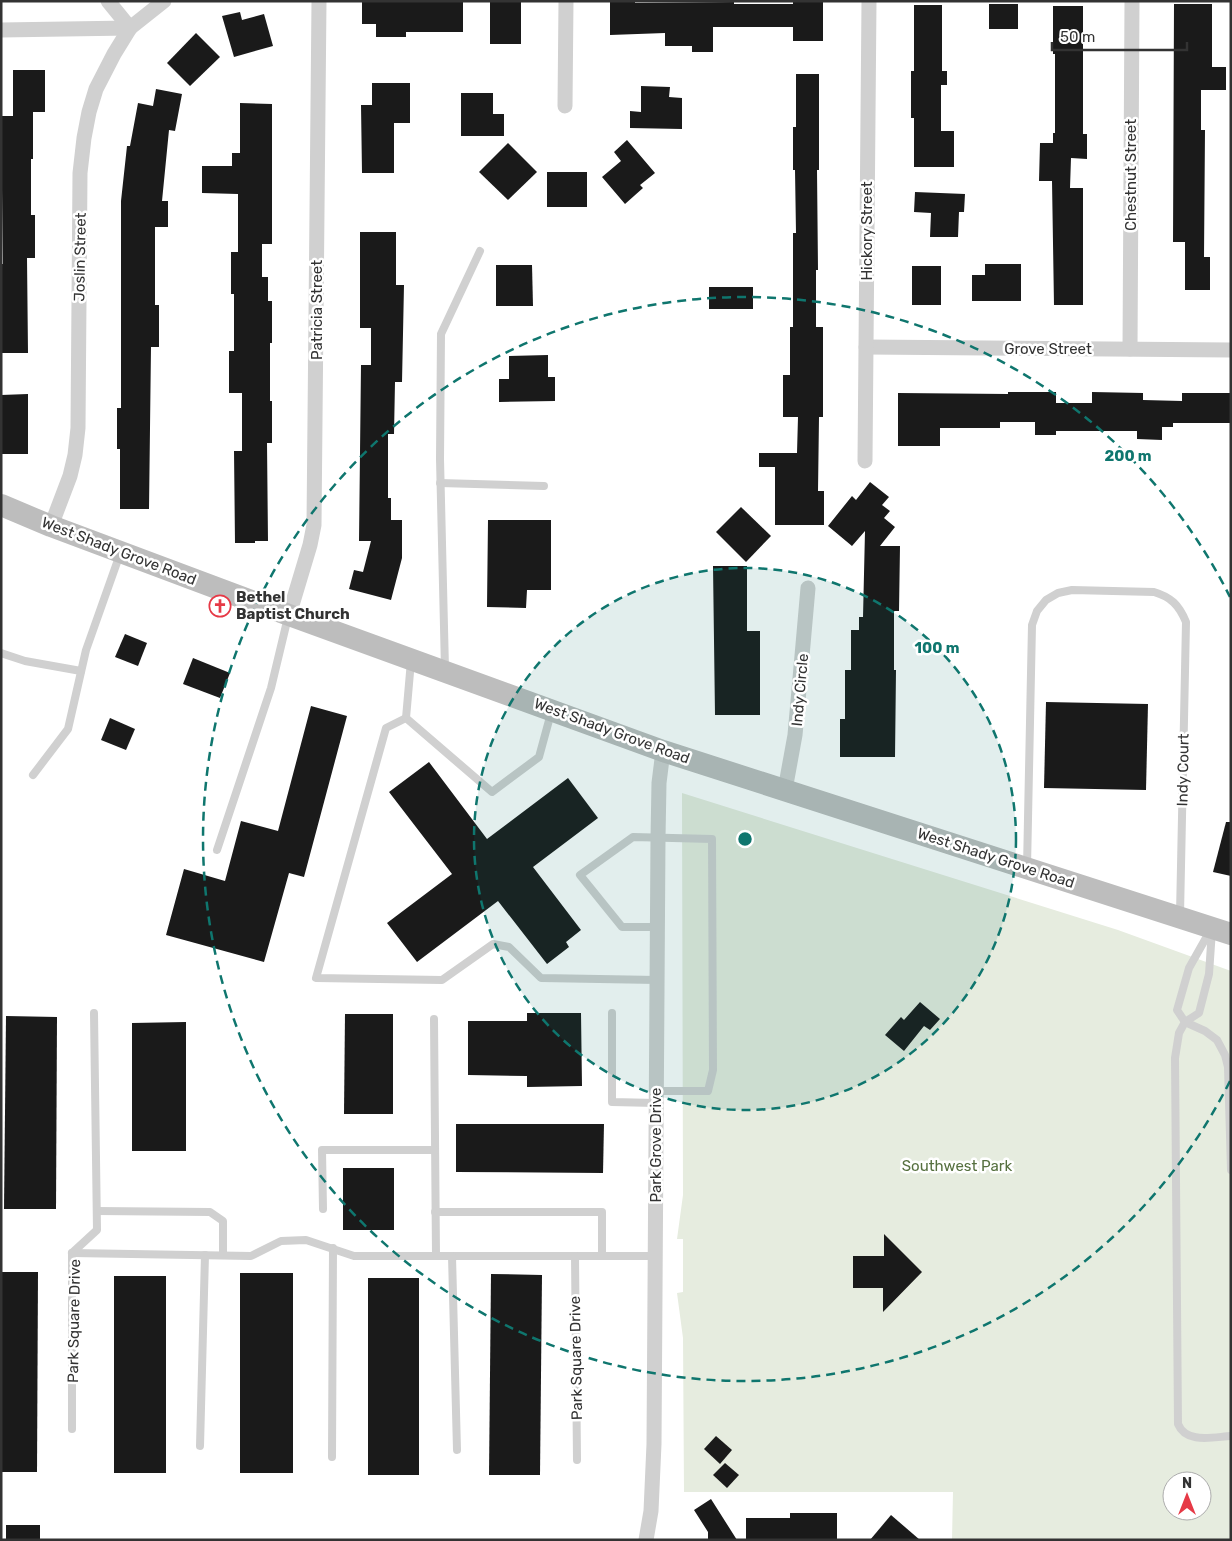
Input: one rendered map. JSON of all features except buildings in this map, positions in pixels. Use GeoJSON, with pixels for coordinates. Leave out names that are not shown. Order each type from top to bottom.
{"type":"FeatureCollection","features":[{"type":"Feature","properties":{"kind":"main road","name":"West Shady Grove Road"},"geometry":{"type":"LineString","coordinates":[[1,505],[51,526],[289,615],[663,751],[1221,931]]}},
{"type":"Feature","properties":{"kind":"street"},"geometry":{"type":"LineString","coordinates":[[108,1],[130,28]]}},
{"type":"Feature","properties":{"kind":"street","name":"Joslin Street"},"geometry":{"type":"LineString","coordinates":[[51,526],[70,476],[78,428],[80,173],[89,112],[96,89],[130,28],[164,1]]}},
{"type":"Feature","properties":{"kind":"street","name":"Patricia Street"},"geometry":{"type":"LineString","coordinates":[[289,615],[314,525],[319,1]]}},
{"type":"Feature","properties":{"kind":"street"},"geometry":{"type":"LineString","coordinates":[[565,106],[566,1]]}},
{"type":"Feature","properties":{"kind":"street","name":"Hickory Street"},"geometry":{"type":"LineString","coordinates":[[865,461],[869,1]]}},
{"type":"Feature","properties":{"kind":"street","name":"Chestnut Street"},"geometry":{"type":"LineString","coordinates":[[1130,350],[1132,1]]}},
{"type":"Feature","properties":{"kind":"street"},"geometry":{"type":"LineString","coordinates":[[1,30],[130,28]]}},
{"type":"Feature","properties":{"kind":"street","name":"Grove Street"},"geometry":{"type":"LineString","coordinates":[[866,347],[1231,350]]}},
{"type":"Feature","properties":{"kind":"street","name":"Indy Circle"},"geometry":{"type":"LineString","coordinates":[[785,790],[795,735],[808,588]]}},
{"type":"Feature","properties":{"kind":"street","name":"Park Grove Drive"},"geometry":{"type":"LineString","coordinates":[[646,1540],[651,1511],[654,1444],[658,838],[659,783],[663,751]]}},
{"type":"Feature","properties":{"kind":"lane"},"geometry":{"type":"LineString","coordinates":[[445,671],[440,483],[441,334],[480,251]]}},
{"type":"Feature","properties":{"kind":"lane"},"geometry":{"type":"LineString","coordinates":[[440,483],[544,486]]}},
{"type":"Feature","properties":{"kind":"lane"},"geometry":{"type":"LineString","coordinates":[[33,775],[68,729],[86,650],[121,552]]}},
{"type":"Feature","properties":{"kind":"lane","name":"Indy Court"},"geometry":{"type":"LineString","coordinates":[[1027,868],[1032,625],[1037,611],[1046,600],[1058,593],[1072,590],[1154,592],[1165,595],[1175,602],[1182,611],[1186,622],[1180,917]]}},
{"type":"Feature","properties":{"kind":"lane"},"geometry":{"type":"LineString","coordinates":[[216,850],[271,688],[289,615]]}},
{"type":"Feature","properties":{"kind":"lane"},"geometry":{"type":"LineString","coordinates":[[1,653],[25,661],[81,670]]}},
{"type":"Feature","properties":{"kind":"lane"},"geometry":{"type":"LineString","coordinates":[[406,718],[411,659]]}},
{"type":"Feature","properties":{"kind":"lane"},"geometry":{"type":"LineString","coordinates":[[406,718],[492,792],[539,757],[552,710]]}},
{"type":"Feature","properties":{"kind":"lane"},"geometry":{"type":"LineString","coordinates":[[406,718],[386,728],[316,978],[442,980],[493,944],[509,947],[541,978],[657,980]]}},
{"type":"Feature","properties":{"kind":"lane"},"geometry":{"type":"LineString","coordinates":[[612,1013],[612,1102],[708,1091],[713,1070],[712,839],[632,837],[580,875],[622,927],[658,927]]}},
{"type":"Feature","properties":{"kind":"lane"},"geometry":{"type":"LineString","coordinates":[[1221,931],[1189,968],[1178,1010],[1185,1022],[1205,1031],[1216,1040],[1225,1055],[1228,1067],[1231,1170]]}},
{"type":"Feature","properties":{"kind":"lane"},"geometry":{"type":"LineString","coordinates":[[1221,931],[1199,1013],[1185,1022],[1179,1033],[1175,1058],[1178,1424],[1185,1434],[1194,1438],[1231,1436]]}},
{"type":"Feature","properties":{"kind":"lane"},"geometry":{"type":"LineString","coordinates":[[72,1253],[97,1230],[94,1013]]}},
{"type":"Feature","properties":{"kind":"lane"},"geometry":{"type":"LineString","coordinates":[[434,1019],[436,1256]]}},
{"type":"Feature","properties":{"kind":"lane"},"geometry":{"type":"LineString","coordinates":[[323,1209],[322,1150],[435,1150]]}},
{"type":"Feature","properties":{"kind":"lane"},"geometry":{"type":"LineString","coordinates":[[96,1211],[210,1212],[223,1221],[223,1255]]}},
{"type":"Feature","properties":{"kind":"lane"},"geometry":{"type":"LineString","coordinates":[[436,1212],[602,1212],[602,1256]]}},
{"type":"Feature","properties":{"kind":"lane","name":"Park Square Drive"},"geometry":{"type":"LineString","coordinates":[[72,1429],[72,1253],[250,1256],[282,1241],[306,1240],[354,1256],[655,1256]]}},
{"type":"Feature","properties":{"kind":"lane"},"geometry":{"type":"LineString","coordinates":[[332,1457],[333,1248]]}},
{"type":"Feature","properties":{"kind":"lane"},"geometry":{"type":"LineString","coordinates":[[200,1446],[205,1255]]}},
{"type":"Feature","properties":{"kind":"lane"},"geometry":{"type":"LineString","coordinates":[[452,1256],[457,1450]]}},
{"type":"Feature","properties":{"kind":"lane","name":"Park Square Drive"},"geometry":{"type":"LineString","coordinates":[[575,1256],[577,1460]]}},
{"type":"Feature","properties":{"kind":"green space","name":"Southwest Park"},"geometry":{"type":"Polygon","coordinates":[[[682,793],[1118,930],[1231,971],[1231,1540],[952,1540],[953,1492],[684,1492],[683,1338],[677,1293],[683,1292],[683,1239],[677,1239],[683,1195],[682,793]]]}},
{"type":"Feature","properties":{"kind":"place","name":"Bethel Baptist Church"},"geometry":{"type":"Point","coordinates":[220,606]}}]}
